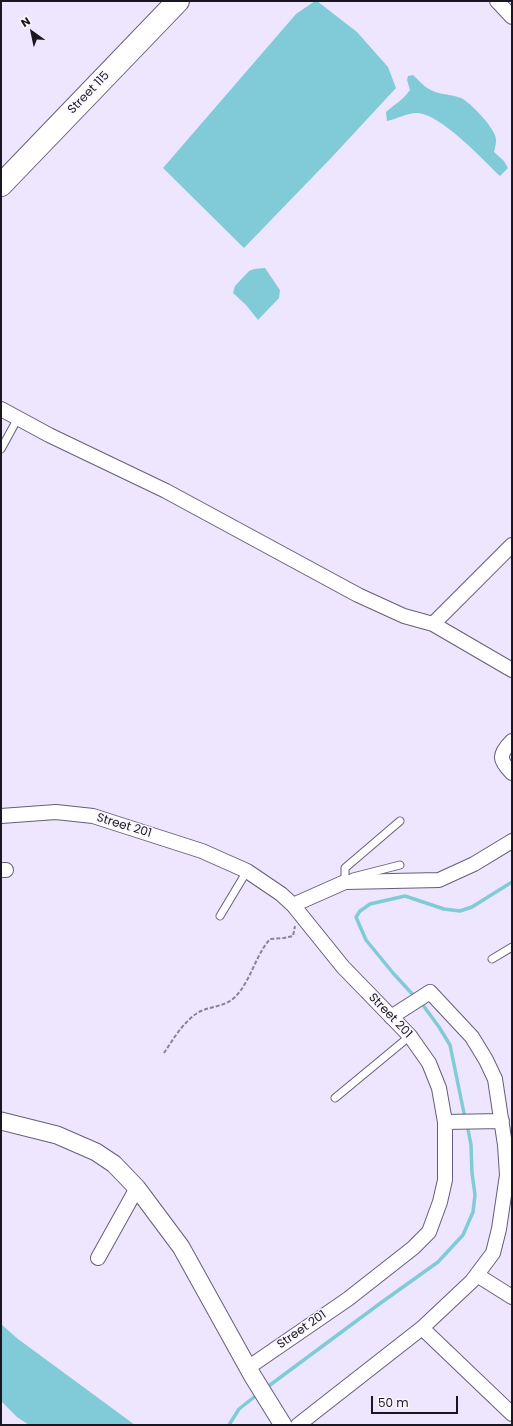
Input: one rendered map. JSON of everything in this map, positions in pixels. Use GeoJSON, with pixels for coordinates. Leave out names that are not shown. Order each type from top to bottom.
{"type":"FeatureCollection","features":[{"type":"Feature","properties":{"kind":"main road","name":"Street 115"},"geometry":{"type":"LineString","coordinates":[[1,185],[178,1]]}},
{"type":"Feature","properties":{"kind":"street"},"geometry":{"type":"LineString","coordinates":[[497,1],[512,17]]}},
{"type":"Feature","properties":{"kind":"street"},"geometry":{"type":"LineString","coordinates":[[1,410],[166,491],[358,595],[404,616],[433,624],[512,670]]}},
{"type":"Feature","properties":{"kind":"street"},"geometry":{"type":"LineString","coordinates":[[433,624],[512,545]]}},
{"type":"Feature","properties":{"kind":"street"},"geometry":{"type":"LineString","coordinates":[[512,741],[502,753],[501,758],[505,766],[512,773]]}},
{"type":"Feature","properties":{"kind":"street","name":"Street 201"},"geometry":{"type":"LineString","coordinates":[[1,816],[56,812],[93,816],[202,851],[246,871],[281,894],[296,909],[343,967],[410,1036],[429,1063],[439,1088],[446,1122],[445,1180],[440,1202],[429,1232],[413,1248],[348,1299],[250,1371]]}},
{"type":"Feature","properties":{"kind":"street"},"geometry":{"type":"LineString","coordinates":[[296,909],[345,880],[439,880],[474,864],[512,841]]}},
{"type":"Feature","properties":{"kind":"street"},"geometry":{"type":"LineString","coordinates":[[298,1425],[422,1328],[477,1275],[493,1253],[507,1214],[509,1145],[502,1121],[495,1079],[486,1060],[472,1038],[430,992],[391,1017]]}},
{"type":"Feature","properties":{"kind":"street"},"geometry":{"type":"LineString","coordinates":[[1,1121],[57,1136],[96,1152],[114,1164],[137,1188],[181,1248],[268,1403],[283,1425]]}},
{"type":"Feature","properties":{"kind":"street"},"geometry":{"type":"LineString","coordinates":[[446,1122],[502,1121]]}},
{"type":"Feature","properties":{"kind":"street"},"geometry":{"type":"LineString","coordinates":[[98,1258],[137,1188]]}},
{"type":"Feature","properties":{"kind":"street"},"geometry":{"type":"LineString","coordinates":[[477,1275],[512,1297]]}},
{"type":"Feature","properties":{"kind":"street"},"geometry":{"type":"LineString","coordinates":[[422,1328],[512,1414]]}},
{"type":"Feature","properties":{"kind":"lane"},"geometry":{"type":"LineString","coordinates":[[1,449],[18,418]]}},
{"type":"Feature","properties":{"kind":"lane"},"geometry":{"type":"LineString","coordinates":[[400,821],[345,868],[345,880],[400,865]]}},
{"type":"Feature","properties":{"kind":"lane"},"geometry":{"type":"LineString","coordinates":[[220,916],[246,871]]}},
{"type":"Feature","properties":{"kind":"lane"},"geometry":{"type":"LineString","coordinates":[[492,959],[512,947]]}},
{"type":"Feature","properties":{"kind":"lane"},"geometry":{"type":"LineString","coordinates":[[335,1098],[410,1036]]}},
{"type":"Feature","properties":{"kind":"path"},"geometry":{"type":"LineString","coordinates":[[164,1052],[180,1031],[200,1012],[224,1005],[235,997],[247,979],[263,946],[270,939],[293,936],[296,909]]}},
{"type":"Feature","properties":{"kind":"water"},"geometry":{"type":"Polygon","coordinates":[[[315,1],[357,32],[388,67],[396,88],[244,248],[163,168],[296,14],[315,1]]]}},
{"type":"Feature","properties":{"kind":"water"},"geometry":{"type":"Polygon","coordinates":[[[413,75],[433,91],[461,98],[488,123],[495,135],[496,142],[494,152],[504,161],[508,168],[500,176],[473,149],[449,129],[427,115],[413,113],[387,121],[386,112],[401,100],[410,90],[407,80],[408,76],[413,75]]]}},
{"type":"Feature","properties":{"kind":"water"},"geometry":{"type":"Polygon","coordinates":[[[265,268],[280,290],[279,298],[258,320],[246,305],[233,293],[235,286],[249,271],[265,268]]]}},
{"type":"Feature","properties":{"kind":"water"},"geometry":{"type":"Polygon","coordinates":[[[1,1324],[18,1339],[135,1425],[29,1425],[17,1417],[1,1401],[1,1324]]]}},
{"type":"Feature","properties":{"kind":"waterway"},"geometry":{"type":"LineString","coordinates":[[415,997],[366,940],[356,917],[360,911],[370,904],[405,896],[444,909],[460,911],[472,907],[512,882]]}},
{"type":"Feature","properties":{"kind":"waterway"},"geometry":{"type":"LineString","coordinates":[[420,1001],[450,1045],[465,1118]]}},
{"type":"Feature","properties":{"kind":"waterway"},"geometry":{"type":"LineString","coordinates":[[266,1388],[438,1262],[463,1235],[473,1212],[475,1195],[472,1173],[471,1145],[467,1124]]}},
{"type":"Feature","properties":{"kind":"waterway"},"geometry":{"type":"LineString","coordinates":[[229,1425],[239,1409],[258,1394]]}}]}
